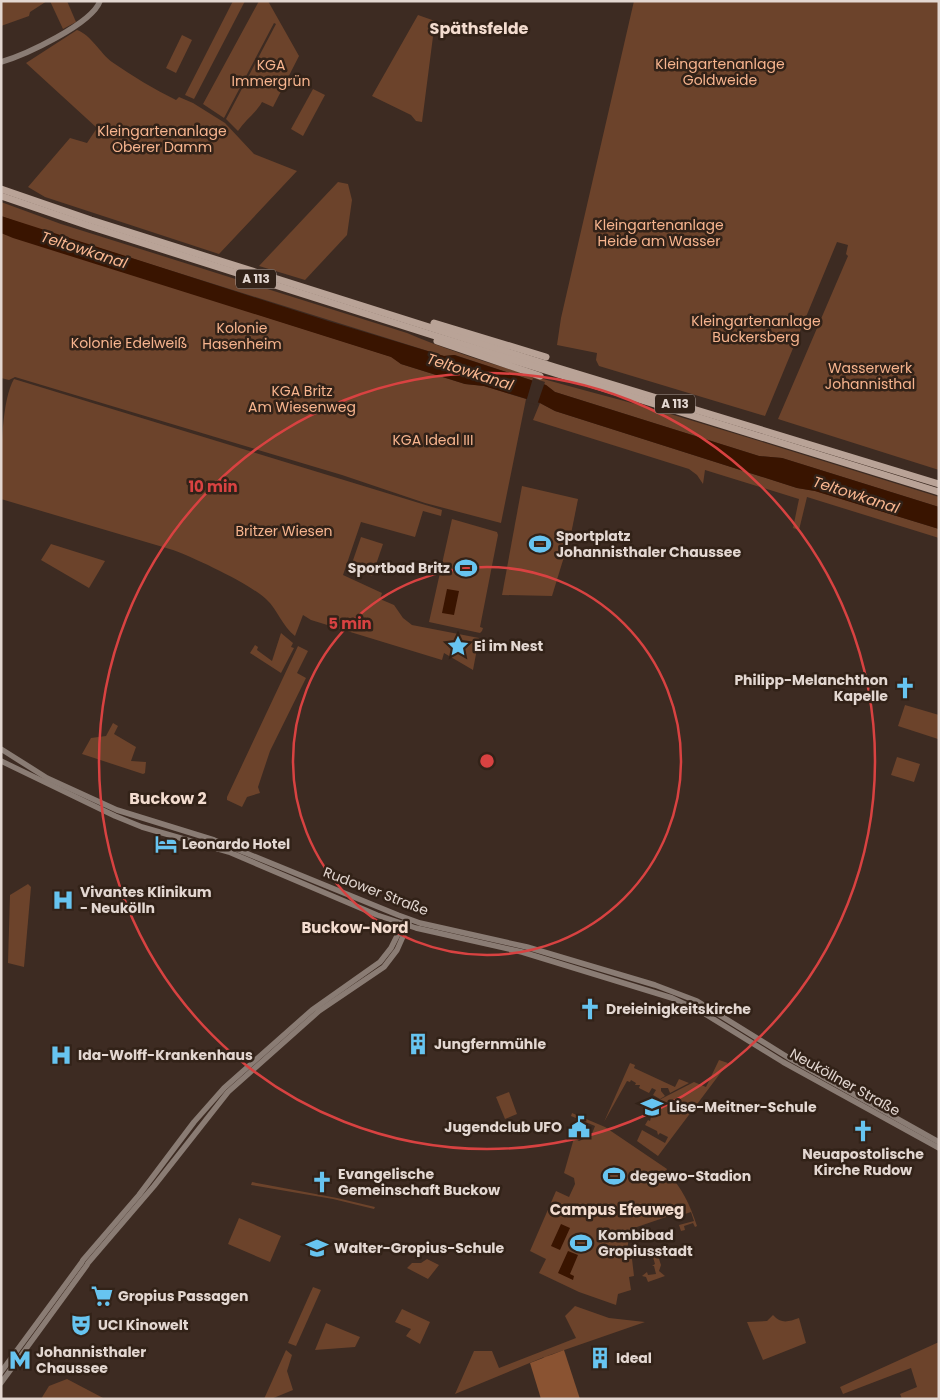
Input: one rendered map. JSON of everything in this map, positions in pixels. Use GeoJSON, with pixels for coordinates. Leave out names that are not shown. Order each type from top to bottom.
{"type":"FeatureCollection","features":[{"type":"Feature","properties":{"kind":"highway","name":"A 113"},"geometry":{"type":"LineString","coordinates":[[1,189],[91,220],[412,321],[939,484]]}},
{"type":"Feature","properties":{"kind":"highway","name":"A 113"},"geometry":{"type":"LineString","coordinates":[[1,196],[144,244],[432,335],[939,492]]}},
{"type":"Feature","properties":{"kind":"highway"},"geometry":{"type":"LineString","coordinates":[[412,321],[418,320],[460,330],[546,357]]}},
{"type":"Feature","properties":{"kind":"highway"},"geometry":{"type":"LineString","coordinates":[[432,335],[436,341],[451,347],[540,376]]}},
{"type":"Feature","properties":{"kind":"main road"},"geometry":{"type":"LineString","coordinates":[[1,62],[58,36],[80,23],[94,13],[100,1]]}},
{"type":"Feature","properties":{"kind":"main road","name":"Rudower Straße"},"geometry":{"type":"LineString","coordinates":[[1,750],[47,778],[117,810],[214,840],[378,912]]}},
{"type":"Feature","properties":{"kind":"main road","name":"Rudower Straße"},"geometry":{"type":"LineString","coordinates":[[1,760],[115,816],[142,827],[229,852],[407,922],[497,943],[696,1001],[749,1033]]}},
{"type":"Feature","properties":{"kind":"main road"},"geometry":{"type":"LineString","coordinates":[[1,1372],[156,1174],[194,1122],[228,1084],[320,1004],[376,965],[391,948],[407,922]]}},
{"type":"Feature","properties":{"kind":"main road","name":"Rudower Straße"},"geometry":{"type":"LineString","coordinates":[[673,995],[740,1035]]}},
{"type":"Feature","properties":{"kind":"main road","name":"Neuköllner Straße"},"geometry":{"type":"LineString","coordinates":[[749,1033],[939,1148]]}},
{"type":"Feature","properties":{"kind":"main road","name":"Neuköllner Straße"},"geometry":{"type":"LineString","coordinates":[[740,1035],[781,1061],[939,1142]]}},
{"type":"Feature","properties":{"kind":"main road"},"geometry":{"type":"LineString","coordinates":[[1,1382],[85,1263]]}},
{"type":"Feature","properties":{"kind":"green space"},"geometry":{"type":"Polygon","coordinates":[[[1,1],[47,1],[30,12],[29,16],[1,26],[1,1]]]}},
{"type":"Feature","properties":{"kind":"green space"},"geometry":{"type":"Polygon","coordinates":[[[50,1],[67,1],[76,22],[63,29],[50,1]]]}},
{"type":"Feature","properties":{"kind":"green space"},"geometry":{"type":"Polygon","coordinates":[[[233,1],[245,1],[194,99],[185,95],[233,1]]]}},
{"type":"Feature","properties":{"kind":"green space","name":"KGA Immergrün"},"geometry":{"type":"Polygon","coordinates":[[[259,1],[268,1],[299,56],[273,107],[262,102],[238,131],[226,119],[276,24],[274,23],[224,118],[203,104],[259,1]]]}},
{"type":"Feature","properties":{"kind":"green space"},"geometry":{"type":"Polygon","coordinates":[[[634,1],[939,1],[939,470],[778,419],[848,256],[846,254],[848,245],[837,242],[765,416],[599,366],[596,360],[597,353],[557,345],[561,318],[634,1]]]}},
{"type":"Feature","properties":{"kind":"green space"},"geometry":{"type":"Polygon","coordinates":[[[418,15],[435,21],[422,122],[416,121],[411,115],[372,96],[418,15]]]}},
{"type":"Feature","properties":{"kind":"green space","name":"Kleingartenanlage Oberer Damm"},"geometry":{"type":"Polygon","coordinates":[[[77,30],[87,36],[112,62],[135,77],[176,100],[179,97],[193,103],[225,123],[254,154],[297,171],[219,254],[45,197],[28,187],[70,138],[87,143],[97,128],[26,63],[77,30]]]}},
{"type":"Feature","properties":{"kind":"green space"},"geometry":{"type":"Polygon","coordinates":[[[182,35],[192,40],[176,73],[166,68],[182,35]]]}},
{"type":"Feature","properties":{"kind":"green space"},"geometry":{"type":"Polygon","coordinates":[[[313,89],[325,95],[303,136],[291,129],[313,89]]]}},
{"type":"Feature","properties":{"kind":"green space"},"geometry":{"type":"Polygon","coordinates":[[[338,182],[348,184],[352,200],[347,235],[305,280],[259,266],[338,182]]]}},
{"type":"Feature","properties":{"kind":"green space"},"geometry":{"type":"Polygon","coordinates":[[[1,202],[61,224],[407,333],[499,366],[657,410],[939,497],[939,507],[782,458],[759,456],[555,392],[546,385],[455,355],[444,356],[35,228],[1,216],[1,202]]]}},
{"type":"Feature","properties":{"kind":"green space"},"geometry":{"type":"Polygon","coordinates":[[[1,233],[392,357],[401,364],[465,384],[484,386],[526,399],[501,523],[425,503],[342,475],[15,377],[9,380],[1,378],[1,233]]]}},
{"type":"Feature","properties":{"kind":"green space","name":"Britzer Wiesen"},"geometry":{"type":"Polygon","coordinates":[[[14,379],[442,510],[441,516],[423,511],[415,537],[361,522],[343,575],[382,593],[380,599],[394,605],[403,618],[412,625],[479,638],[473,670],[444,653],[442,660],[311,620],[303,615],[295,636],[266,599],[247,586],[208,565],[173,550],[1,499],[1,454],[4,419],[9,390],[14,379]]]}},
{"type":"Feature","properties":{"kind":"green space"},"geometry":{"type":"Polygon","coordinates":[[[540,403],[555,411],[797,488],[815,491],[939,529],[939,538],[807,497],[799,530],[793,528],[799,499],[705,470],[703,484],[697,475],[689,469],[533,420],[540,403]]]}},
{"type":"Feature","properties":{"kind":"green space","name":"Sportplatz Johannisthaler Chaussee"},"geometry":{"type":"Polygon","coordinates":[[[522,486],[578,499],[571,534],[552,596],[502,595],[522,486]]]}},
{"type":"Feature","properties":{"kind":"green space","name":"Sportbad Britz"},"geometry":{"type":"Polygon","coordinates":[[[452,519],[497,532],[498,535],[480,627],[483,628],[480,633],[429,622],[452,519]]]}},
{"type":"Feature","properties":{"kind":"green space"},"geometry":{"type":"Polygon","coordinates":[[[361,537],[383,544],[372,576],[350,569],[361,537]]]}},
{"type":"Feature","properties":{"kind":"green space"},"geometry":{"type":"Polygon","coordinates":[[[51,544],[105,561],[89,588],[41,560],[51,544]]]}},
{"type":"Feature","properties":{"kind":"green space"},"geometry":{"type":"Polygon","coordinates":[[[281,633],[293,643],[291,647],[294,648],[281,673],[250,653],[255,645],[258,647],[257,650],[272,661],[281,633]]]}},
{"type":"Feature","properties":{"kind":"green space"},"geometry":{"type":"Polygon","coordinates":[[[298,646],[308,651],[297,673],[306,678],[270,751],[258,787],[260,793],[247,797],[242,807],[227,800],[227,797],[298,646]]]}},
{"type":"Feature","properties":{"kind":"green space"},"geometry":{"type":"Polygon","coordinates":[[[905,705],[939,715],[938,739],[898,726],[905,705]]]}},
{"type":"Feature","properties":{"kind":"green space"},"geometry":{"type":"Polygon","coordinates":[[[113,723],[118,726],[114,734],[136,747],[131,761],[146,762],[145,773],[143,774],[82,754],[91,738],[106,736],[113,723]]]}},
{"type":"Feature","properties":{"kind":"green space"},"geometry":{"type":"Polygon","coordinates":[[[897,757],[920,764],[914,782],[891,775],[897,757]]]}},
{"type":"Feature","properties":{"kind":"green space"},"geometry":{"type":"Polygon","coordinates":[[[28,884],[31,887],[24,967],[8,963],[10,895],[28,884]]]}},
{"type":"Feature","properties":{"kind":"green space"},"geometry":{"type":"Polygon","coordinates":[[[719,1060],[728,1063],[658,1156],[637,1141],[642,1130],[665,1143],[668,1137],[660,1133],[658,1135],[657,1131],[645,1125],[648,1120],[650,1121],[652,1113],[656,1115],[658,1113],[654,1110],[659,1100],[694,1082],[706,1087],[719,1060]]]}},
{"type":"Feature","properties":{"kind":"green space"},"geometry":{"type":"Polygon","coordinates":[[[630,1063],[635,1065],[634,1068],[675,1087],[679,1079],[689,1083],[670,1093],[668,1088],[661,1088],[665,1096],[660,1099],[653,1095],[656,1090],[652,1088],[649,1093],[639,1088],[640,1085],[635,1085],[636,1083],[631,1080],[630,1082],[627,1081],[604,1122],[630,1063]]]}},
{"type":"Feature","properties":{"kind":"green space"},"geometry":{"type":"Polygon","coordinates":[[[509,1092],[517,1114],[505,1119],[496,1097],[509,1092]]]}},
{"type":"Feature","properties":{"kind":"green space"},"geometry":{"type":"Polygon","coordinates":[[[572,1113],[605,1127],[667,1169],[666,1171],[677,1183],[685,1197],[697,1226],[695,1227],[693,1223],[684,1226],[685,1230],[681,1231],[679,1225],[694,1221],[691,1212],[676,1217],[675,1214],[631,1229],[625,1259],[632,1259],[634,1276],[629,1277],[631,1290],[618,1294],[616,1305],[579,1292],[539,1273],[546,1259],[530,1251],[556,1191],[569,1197],[575,1184],[574,1178],[564,1173],[574,1138],[579,1141],[591,1136],[595,1126],[571,1116],[572,1113]]]}},
{"type":"Feature","properties":{"kind":"green space"},"geometry":{"type":"Polygon","coordinates":[[[252,1182],[375,1207],[374,1209],[333,1199],[251,1185],[252,1182]]]}},
{"type":"Feature","properties":{"kind":"green space"},"geometry":{"type":"Polygon","coordinates":[[[239,1218],[281,1236],[270,1262],[228,1244],[239,1218]]]}},
{"type":"Feature","properties":{"kind":"green space"},"geometry":{"type":"Polygon","coordinates":[[[655,1247],[661,1265],[659,1271],[665,1276],[648,1282],[646,1277],[642,1276],[647,1272],[648,1275],[656,1274],[654,1266],[652,1266],[655,1264],[653,1257],[647,1255],[655,1247]]]}},
{"type":"Feature","properties":{"kind":"green space"},"geometry":{"type":"Polygon","coordinates":[[[427,1259],[439,1265],[428,1279],[407,1268],[412,1263],[421,1263],[427,1259]]]}},
{"type":"Feature","properties":{"kind":"green space"},"geometry":{"type":"Polygon","coordinates":[[[313,1287],[321,1290],[296,1346],[288,1343],[313,1287]]]}},
{"type":"Feature","properties":{"kind":"green space"},"geometry":{"type":"Polygon","coordinates":[[[575,1306],[609,1318],[645,1322],[547,1356],[552,1355],[555,1360],[555,1376],[549,1378],[540,1362],[544,1357],[455,1394],[474,1351],[492,1351],[499,1368],[576,1338],[565,1316],[575,1306]]]}},
{"type":"Feature","properties":{"kind":"green space"},"geometry":{"type":"Polygon","coordinates":[[[402,1309],[430,1322],[420,1344],[406,1336],[411,1329],[395,1322],[402,1309]]]}},
{"type":"Feature","properties":{"kind":"green space"},"geometry":{"type":"Polygon","coordinates":[[[773,1315],[779,1320],[785,1321],[799,1318],[806,1343],[763,1360],[747,1322],[767,1321],[773,1315]]]}},
{"type":"Feature","properties":{"kind":"green space"},"geometry":{"type":"Polygon","coordinates":[[[326,1323],[360,1337],[355,1347],[315,1350],[326,1323]]]}},
{"type":"Feature","properties":{"kind":"green space"},"geometry":{"type":"Polygon","coordinates":[[[939,1342],[939,1399],[902,1399],[900,1394],[917,1387],[911,1368],[843,1394],[840,1387],[939,1342]]]}},
{"type":"Feature","properties":{"kind":"green space"},"geometry":{"type":"Polygon","coordinates":[[[286,1350],[292,1355],[287,1371],[293,1390],[271,1399],[264,1399],[286,1350]]]}},
{"type":"Feature","properties":{"kind":"green space"},"geometry":{"type":"Polygon","coordinates":[[[67,1379],[105,1399],[41,1399],[49,1386],[67,1379]]]}},
{"type":"Feature","properties":{"kind":"shaded area"},"geometry":{"type":"Polygon","coordinates":[[[564,1350],[580,1399],[541,1399],[530,1363],[564,1350]]]}},
{"type":"Feature","properties":{"kind":"water","name":"Teltowkanal"},"geometry":{"type":"Polygon","coordinates":[[[1,216],[328,321],[444,356],[454,355],[546,385],[555,392],[759,456],[782,458],[939,507],[939,529],[815,491],[797,488],[555,411],[540,403],[484,386],[465,384],[401,364],[391,357],[13,238],[1,233],[1,216]]]}},
{"type":"Feature","properties":{"kind":"water"},"geometry":{"type":"Polygon","coordinates":[[[447,589],[459,591],[454,615],[442,613],[447,589]]]}},
{"type":"Feature","properties":{"kind":"water"},"geometry":{"type":"Polygon","coordinates":[[[561,1224],[570,1228],[560,1250],[551,1246],[561,1224]]]}},
{"type":"Feature","properties":{"kind":"water"},"geometry":{"type":"Polygon","coordinates":[[[568,1251],[578,1255],[570,1274],[574,1276],[573,1280],[558,1273],[568,1251]]]}},
{"type":"Feature","properties":{"kind":"pier"},"geometry":{"type":"Polygon","coordinates":[[[533,378],[545,382],[537,405],[526,402],[533,378]]]}},
{"type":"Feature","properties":{"kind":"place","name":"Sportplatz Johannisthaler Chaussee"},"geometry":{"type":"Point","coordinates":[540,544]}},
{"type":"Feature","properties":{"kind":"place","name":"Sportbad Britz"},"geometry":{"type":"Point","coordinates":[466,568]}},
{"type":"Feature","properties":{"kind":"place","name":"Ei im Nest"},"geometry":{"type":"Point","coordinates":[458,646]}},
{"type":"Feature","properties":{"kind":"place","name":"Philipp-Melanchthon Kapelle"},"geometry":{"type":"Point","coordinates":[905,688]}},
{"type":"Feature","properties":{"kind":"place","name":"Leonardo Hotel"},"geometry":{"type":"Point","coordinates":[166,844]}},
{"type":"Feature","properties":{"kind":"place","name":"Vivantes Klinikum - Neukölln"},"geometry":{"type":"Point","coordinates":[63,900]}},
{"type":"Feature","properties":{"kind":"place","name":"Dreieinigkeitskirche"},"geometry":{"type":"Point","coordinates":[590,1009]}},
{"type":"Feature","properties":{"kind":"place","name":"Jungfernmühle"},"geometry":{"type":"Point","coordinates":[418,1044]}},
{"type":"Feature","properties":{"kind":"place","name":"Ida-Wolff-Krankenhaus"},"geometry":{"type":"Point","coordinates":[61,1055]}},
{"type":"Feature","properties":{"kind":"place","name":"Lise-Meitner-Schule"},"geometry":{"type":"Point","coordinates":[652,1107]}},
{"type":"Feature","properties":{"kind":"place","name":"Jugendclub UFO"},"geometry":{"type":"Point","coordinates":[579,1127]}},
{"type":"Feature","properties":{"kind":"place","name":"Neuapostolische Kirche Rudow"},"geometry":{"type":"Point","coordinates":[863,1131]}},
{"type":"Feature","properties":{"kind":"place","name":"degewo-Stadion"},"geometry":{"type":"Point","coordinates":[614,1176]}},
{"type":"Feature","properties":{"kind":"place","name":"Evangelische Gemeinschaft Buckow"},"geometry":{"type":"Point","coordinates":[322,1182]}},
{"type":"Feature","properties":{"kind":"place","name":"Kombibad Gropiusstadt"},"geometry":{"type":"Point","coordinates":[581,1243]}},
{"type":"Feature","properties":{"kind":"place","name":"Walter-Gropius-Schule"},"geometry":{"type":"Point","coordinates":[317,1248]}},
{"type":"Feature","properties":{"kind":"place","name":"Gropius Passagen"},"geometry":{"type":"Point","coordinates":[102,1296]}},
{"type":"Feature","properties":{"kind":"place","name":"UCI Kinowelt"},"geometry":{"type":"Point","coordinates":[81,1325]}},
{"type":"Feature","properties":{"kind":"place","name":"Ideal"},"geometry":{"type":"Point","coordinates":[600,1358]}},
{"type":"Feature","properties":{"kind":"place","name":"Johannisthaler Chaussee"},"geometry":{"type":"Point","coordinates":[20,1360]}},
{"type":"Feature","properties":{"kind":"district","name":"Späthsfelde"},"geometry":{"type":"Point","coordinates":[479,28]}},
{"type":"Feature","properties":{"kind":"district","name":"Buckow 2"},"geometry":{"type":"Point","coordinates":[168,798]}},
{"type":"Feature","properties":{"kind":"district","name":"Buckow-Nord"},"geometry":{"type":"Point","coordinates":[355,928]}},
{"type":"Feature","properties":{"kind":"district","name":"Campus Efeuweg"},"geometry":{"type":"Point","coordinates":[617,1210]}},
{"type":"Feature","properties":{"kind":"park label","name":"Kleingartenanlage Goldweide"},"geometry":{"type":"Point","coordinates":[720,72]}},
{"type":"Feature","properties":{"kind":"park label","name":"Kleingartenanlage Heide am Wasser"},"geometry":{"type":"Point","coordinates":[659,234]}},
{"type":"Feature","properties":{"kind":"park label","name":"Kleingartenanlage Buckersberg"},"geometry":{"type":"Point","coordinates":[756,330]}},
{"type":"Feature","properties":{"kind":"park label","name":"Kolonie Hasenheim"},"geometry":{"type":"Point","coordinates":[242,336]}},
{"type":"Feature","properties":{"kind":"park label","name":"Kolonie Edelweiß"},"geometry":{"type":"Point","coordinates":[129,343]}},
{"type":"Feature","properties":{"kind":"park label","name":"Wasserwerk Johannisthal"},"geometry":{"type":"Point","coordinates":[870,376]}},
{"type":"Feature","properties":{"kind":"park label","name":"KGA Britz Am Wiesenweg"},"geometry":{"type":"Point","coordinates":[302,400]}},
{"type":"Feature","properties":{"kind":"park label","name":"KGA Ideal III"},"geometry":{"type":"Point","coordinates":[433,440]}}]}
